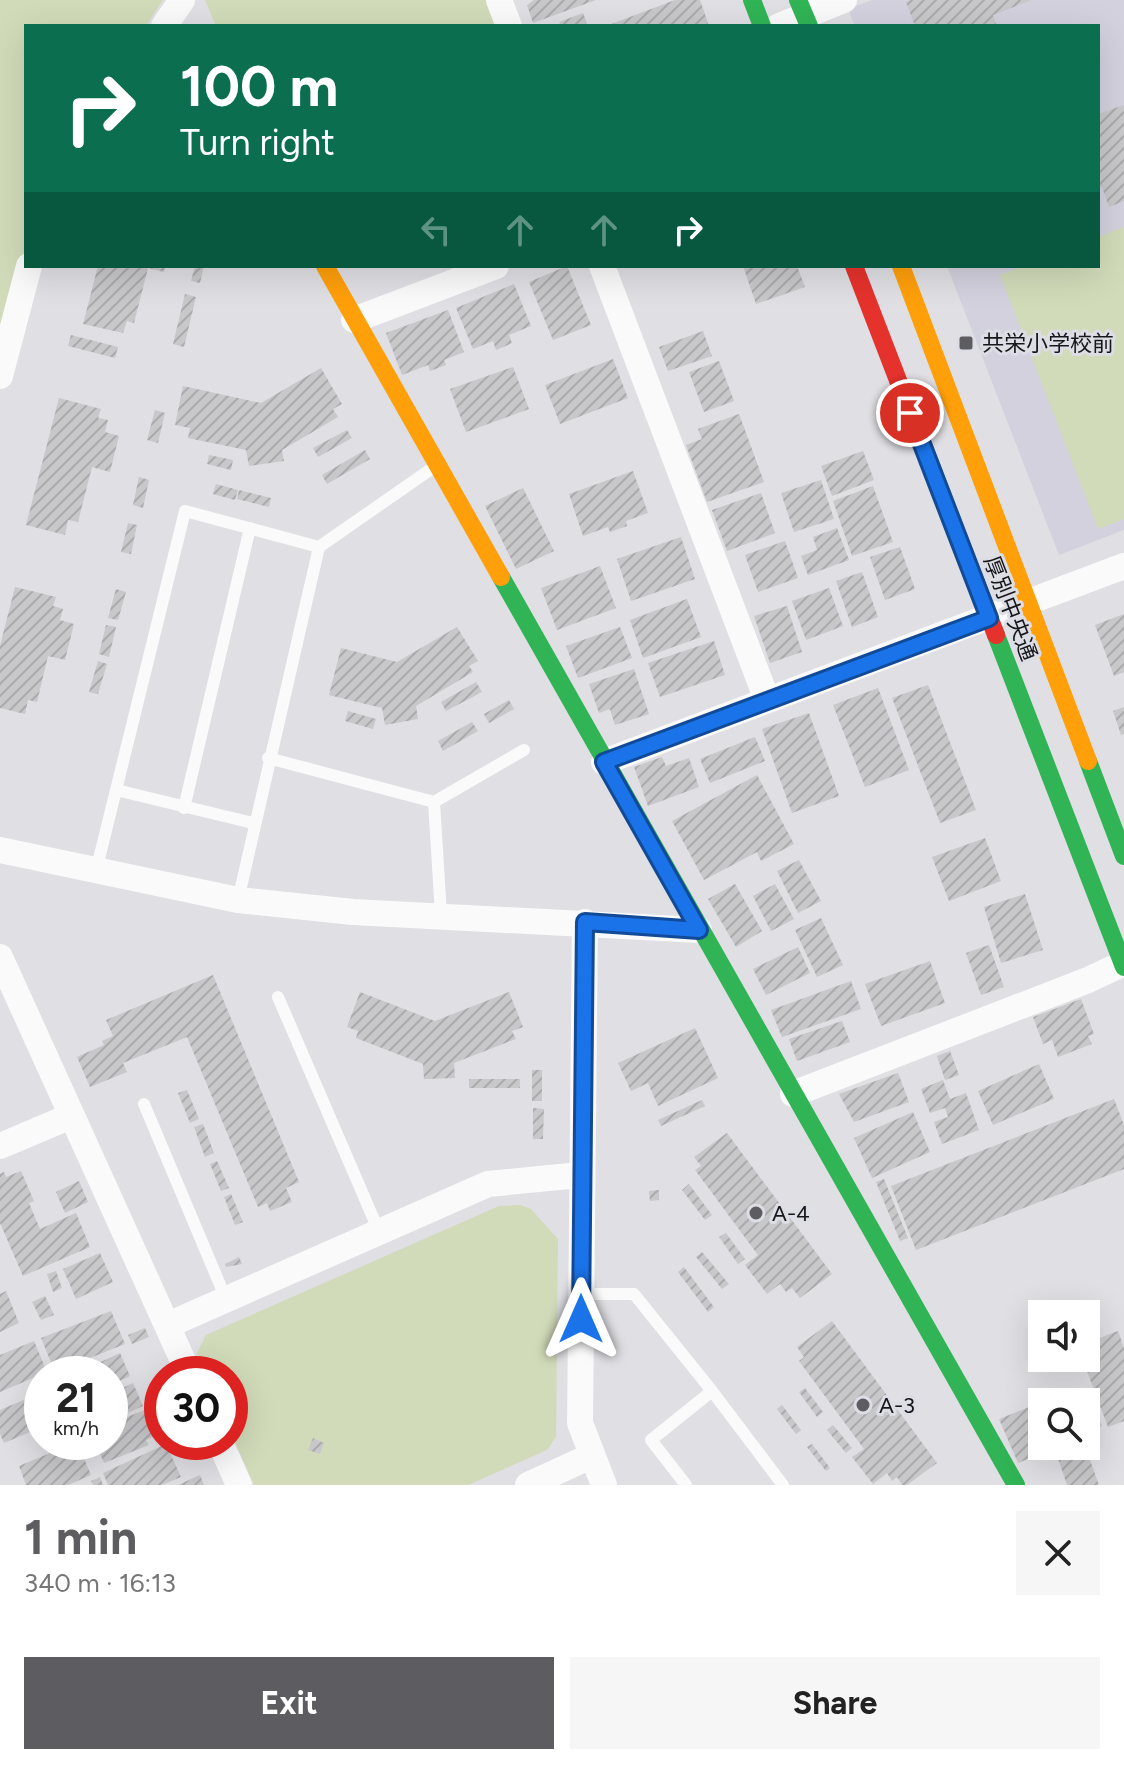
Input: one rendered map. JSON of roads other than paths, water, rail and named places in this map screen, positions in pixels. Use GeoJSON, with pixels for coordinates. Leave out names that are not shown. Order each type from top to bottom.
{"type":"FeatureCollection","features":[{"type":"Feature","properties":{"kind":"main road"},"geometry":{"type":"LineString","coordinates":[[752,0],[761,24]]}},
{"type":"Feature","properties":{"kind":"main road"},"geometry":{"type":"LineString","coordinates":[[326,268],[1016,1485]]}},
{"type":"Feature","properties":{"kind":"main road","name":"厚別中央通"},"geometry":{"type":"LineString","coordinates":[[855,268],[1124,964]]}},
{"type":"Feature","properties":{"kind":"main road","name":"厚別中央通"},"geometry":{"type":"LineString","coordinates":[[902,268],[1124,856]]}},
{"type":"Feature","properties":{"kind":"street"},"geometry":{"type":"LineString","coordinates":[[499,0],[508,24]]}},
{"type":"Feature","properties":{"kind":"street"},"geometry":{"type":"LineString","coordinates":[[783,24],[844,0]]}},
{"type":"Feature","properties":{"kind":"street"},"geometry":{"type":"LineString","coordinates":[[165,24],[181,1],[193,24]]}},
{"type":"Feature","properties":{"kind":"street"},"geometry":{"type":"LineString","coordinates":[[0,376],[28,268]]}},
{"type":"Feature","properties":{"kind":"street"},"geometry":{"type":"LineString","coordinates":[[354,320],[491,268]]}},
{"type":"Feature","properties":{"kind":"street"},"geometry":{"type":"LineString","coordinates":[[603,268],[767,700]]}},
{"type":"Feature","properties":{"kind":"street"},"geometry":{"type":"LineString","coordinates":[[604,762],[1124,566]]}},
{"type":"Feature","properties":{"kind":"street"},"geometry":{"type":"LineString","coordinates":[[0,850],[96,873],[238,900],[353,912],[699,930]]}},
{"type":"Feature","properties":{"kind":"street"},"geometry":{"type":"LineString","coordinates":[[585,922],[580,1175],[580,1423],[604,1485]]}},
{"type":"Feature","properties":{"kind":"street"},"geometry":{"type":"LineString","coordinates":[[0,957],[181,1356]]}},
{"type":"Feature","properties":{"kind":"street"},"geometry":{"type":"LineString","coordinates":[[793,1094],[1124,964]]}},
{"type":"Feature","properties":{"kind":"street"},"geometry":{"type":"LineString","coordinates":[[0,1146],[71,1116]]}},
{"type":"Feature","properties":{"kind":"street"},"geometry":{"type":"LineString","coordinates":[[168,1325],[378,1229],[488,1184],[580,1175]]}},
{"type":"Feature","properties":{"kind":"street"},"geometry":{"type":"LineString","coordinates":[[528,1485],[591,1456]]}},
{"type":"Feature","properties":{"kind":"street"},"geometry":{"type":"LineString","coordinates":[[228,1460],[239,1485]]}},
{"type":"Feature","properties":{"kind":"lane"},"geometry":{"type":"LineString","coordinates":[[238,900],[253,823],[319,547],[437,465]]}},
{"type":"Feature","properties":{"kind":"lane"},"geometry":{"type":"LineString","coordinates":[[96,873],[185,511],[319,547]]}},
{"type":"Feature","properties":{"kind":"lane"},"geometry":{"type":"LineString","coordinates":[[184,808],[250,528]]}},
{"type":"Feature","properties":{"kind":"lane"},"geometry":{"type":"LineString","coordinates":[[268,758],[434,802],[524,750]]}},
{"type":"Feature","properties":{"kind":"lane"},"geometry":{"type":"LineString","coordinates":[[116,790],[253,823]]}},
{"type":"Feature","properties":{"kind":"lane"},"geometry":{"type":"LineString","coordinates":[[434,802],[441,915]]}},
{"type":"Feature","properties":{"kind":"lane"},"geometry":{"type":"LineString","coordinates":[[278,997],[378,1229]]}},
{"type":"Feature","properties":{"kind":"lane"},"geometry":{"type":"LineString","coordinates":[[144,1104],[226,1299]]}},
{"type":"Feature","properties":{"kind":"lane"},"geometry":{"type":"LineString","coordinates":[[581,1294],[634,1294],[783,1485]]}},
{"type":"Feature","properties":{"kind":"lane"},"geometry":{"type":"LineString","coordinates":[[686,1485],[651,1440],[712,1391]]}},
{"type":"Feature","properties":{"kind":"place","name":"共栄小学校前"},"geometry":{"type":"Point","coordinates":[966,343]}},
{"type":"Feature","properties":{"kind":"place","name":"A-4"},"geometry":{"type":"Point","coordinates":[756,1213]}},
{"type":"Feature","properties":{"kind":"place","name":"A-3"},"geometry":{"type":"Point","coordinates":[863,1405]}}]}
